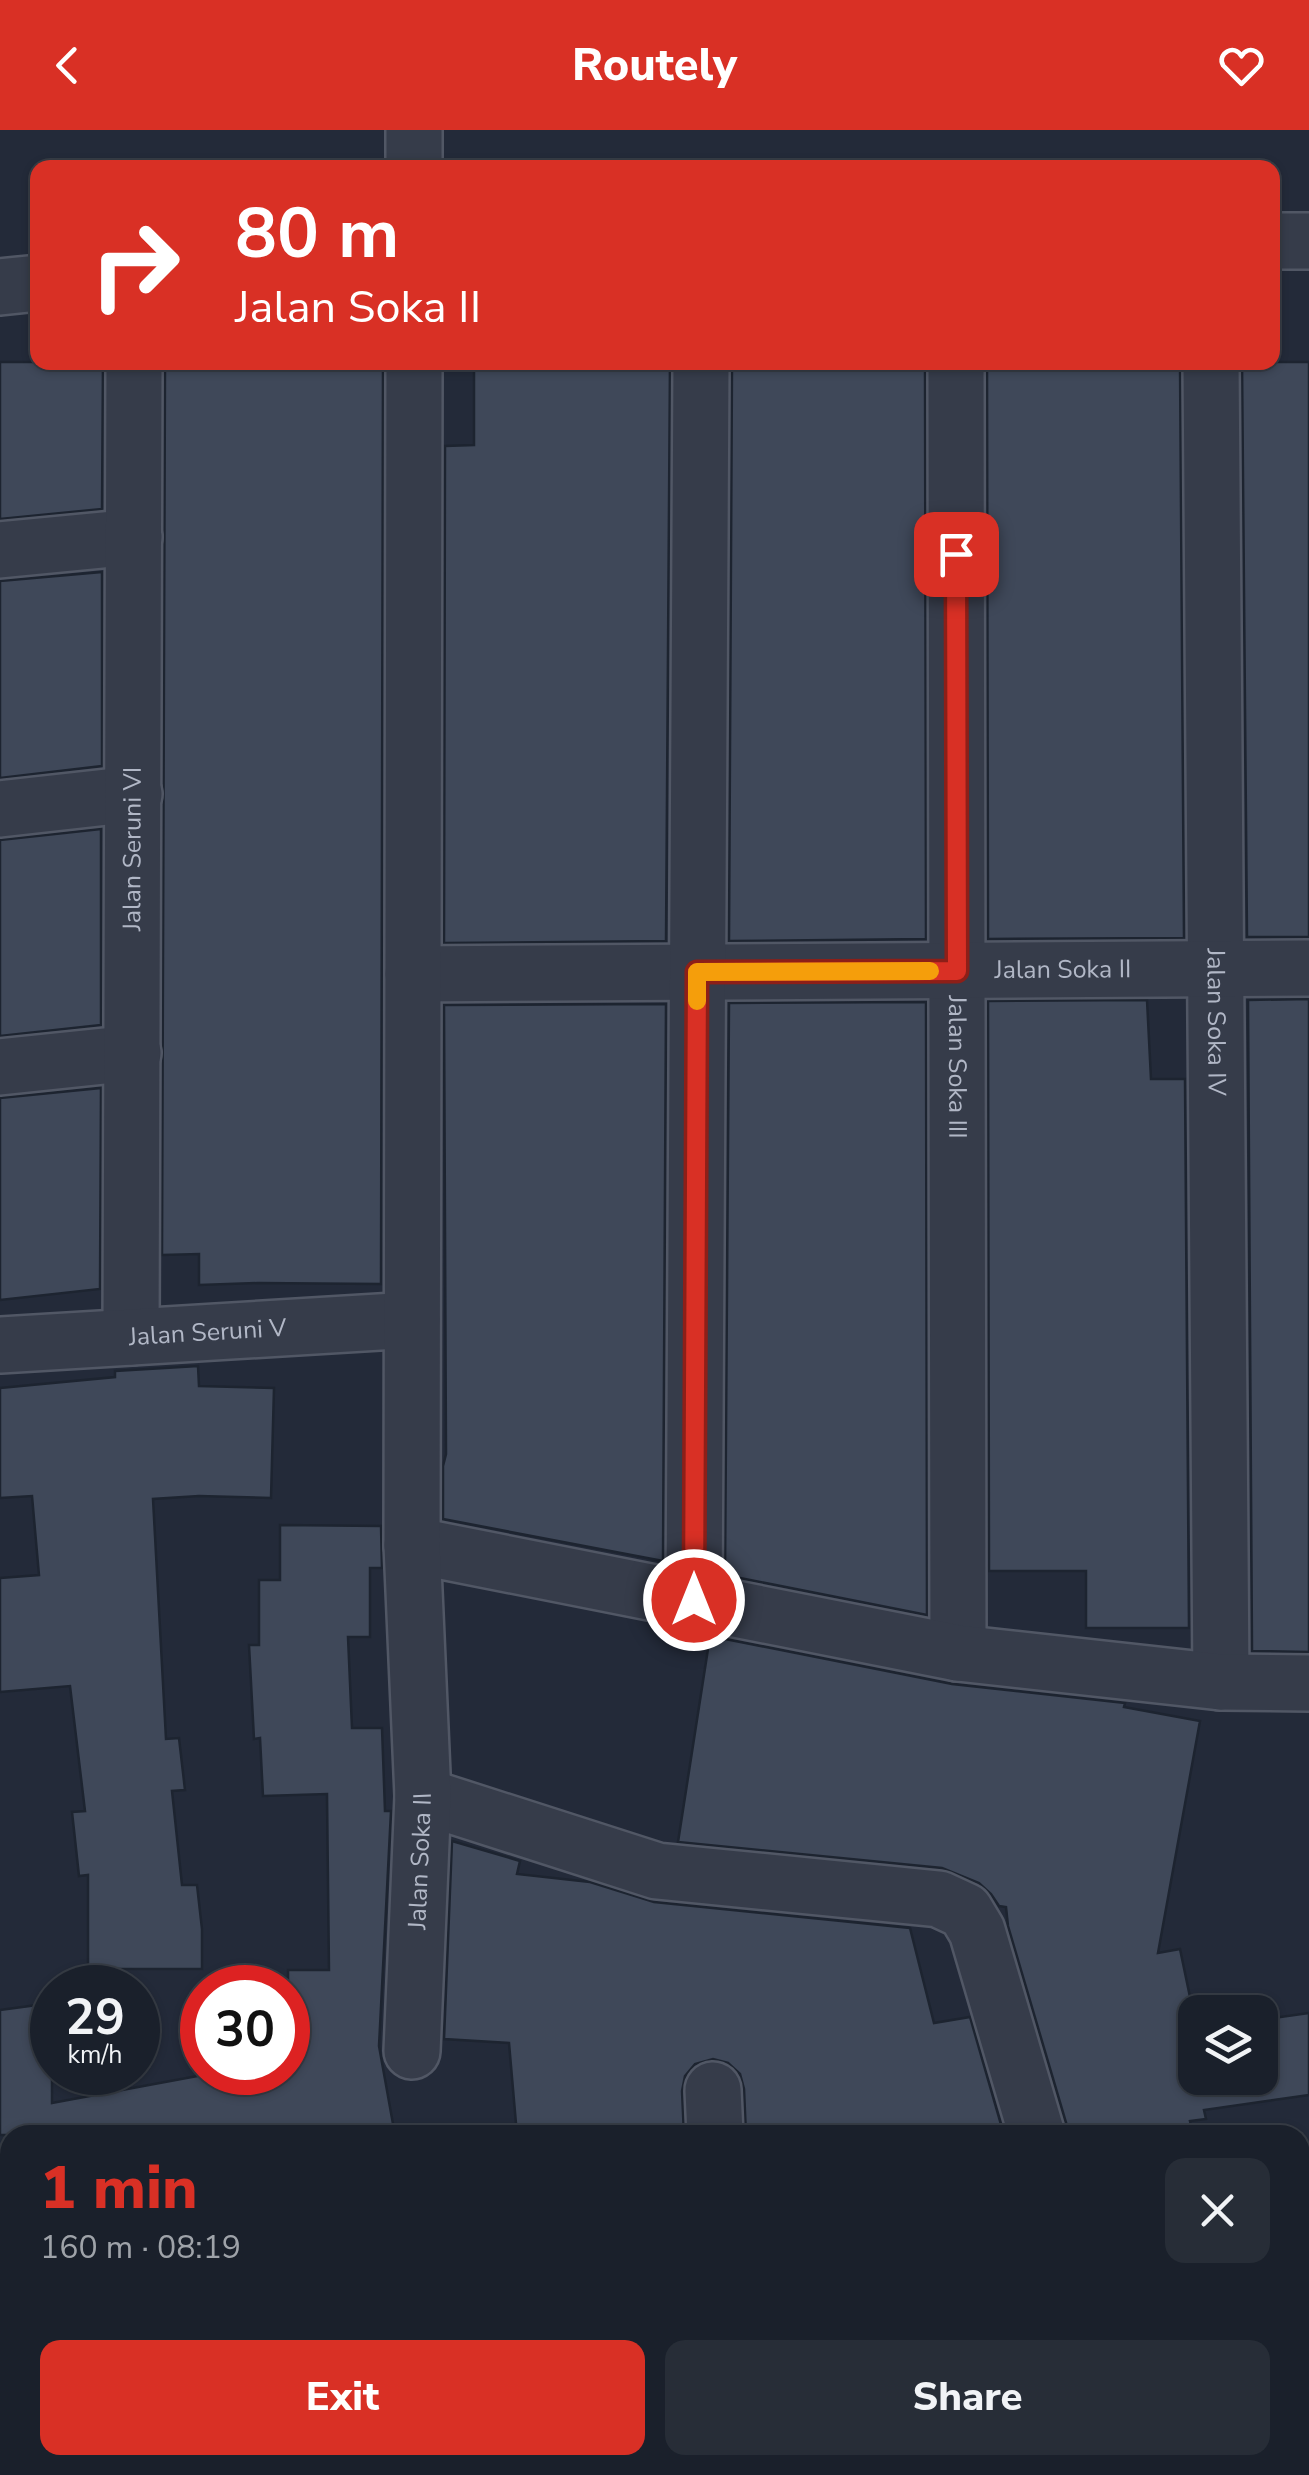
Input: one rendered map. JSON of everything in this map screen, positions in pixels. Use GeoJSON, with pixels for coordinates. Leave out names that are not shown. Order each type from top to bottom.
{"type":"FeatureCollection","features":[{"type":"Feature","properties":{"kind":"street"},"geometry":{"type":"LineString","coordinates":[[414,130],[414,160]]}},
{"type":"Feature","properties":{"kind":"street"},"geometry":{"type":"LineString","coordinates":[[1280,241],[1309,241]]}},
{"type":"Feature","properties":{"kind":"street"},"geometry":{"type":"LineString","coordinates":[[0,288],[30,285]]}},
{"type":"Feature","properties":{"kind":"street","name":"Jalan Seruni VI"},"geometry":{"type":"LineString","coordinates":[[132,1327],[134,370]]}},
{"type":"Feature","properties":{"kind":"street"},"geometry":{"type":"LineString","coordinates":[[414,370],[412,1545],[423,1796]]}},
{"type":"Feature","properties":{"kind":"street"},"geometry":{"type":"LineString","coordinates":[[694,1600],[701,370]]}},
{"type":"Feature","properties":{"kind":"street","name":"Jalan Soka III"},"geometry":{"type":"LineString","coordinates":[[956,370],[958,1652]]}},
{"type":"Feature","properties":{"kind":"street","name":"Jalan Soka IV"},"geometry":{"type":"LineString","coordinates":[[1211,370],[1222,1682]]}},
{"type":"Feature","properties":{"kind":"street"},"geometry":{"type":"LineString","coordinates":[[0,550],[134,537]]}},
{"type":"Feature","properties":{"kind":"street"},"geometry":{"type":"LineString","coordinates":[[0,808],[134,794]]}},
{"type":"Feature","properties":{"kind":"street","name":"Jalan Soka II"},"geometry":{"type":"LineString","coordinates":[[413,974],[1309,968]]}},
{"type":"Feature","properties":{"kind":"street"},"geometry":{"type":"LineString","coordinates":[[0,1067],[132,1053]]}},
{"type":"Feature","properties":{"kind":"street","name":"Jalan Seruni V"},"geometry":{"type":"LineString","coordinates":[[0,1345],[132,1327],[412,1310]]}},
{"type":"Feature","properties":{"kind":"street","name":"Jalan Seruni V"},"geometry":{"type":"LineString","coordinates":[[0,1325],[132,1327]]}},
{"type":"Feature","properties":{"kind":"street"},"geometry":{"type":"LineString","coordinates":[[412,1545],[958,1652],[1222,1682],[1309,1683]]}},
{"type":"Feature","properties":{"kind":"street","name":"Jalan Soka II"},"geometry":{"type":"LineString","coordinates":[[412,2051],[423,1796],[657,1871],[938,1899],[965,1911],[977,1931],[1034,2125]]}},
{"type":"Feature","properties":{"kind":"building"},"geometry":{"type":"Polygon","coordinates":[[[0,362],[30,362],[30,370],[103,370],[102,509],[0,519],[0,362]]]}},
{"type":"Feature","properties":{"kind":"building"},"geometry":{"type":"Polygon","coordinates":[[[1280,362],[1309,362],[1309,937],[1247,937],[1242,370],[1280,370],[1280,362]]]}},
{"type":"Feature","properties":{"kind":"building"},"geometry":{"type":"Polygon","coordinates":[[[165,370],[383,370],[381,1284],[199,1285],[199,1254],[162,1255],[165,370]]]}},
{"type":"Feature","properties":{"kind":"building"},"geometry":{"type":"Polygon","coordinates":[[[474,370],[670,370],[666,941],[444,943],[445,446],[474,445],[474,370]]]}},
{"type":"Feature","properties":{"kind":"building"},"geometry":{"type":"Polygon","coordinates":[[[732,370],[925,370],[926,939],[729,941],[732,370]]]}},
{"type":"Feature","properties":{"kind":"building"},"geometry":{"type":"Polygon","coordinates":[[[987,370],[1180,370],[1184,938],[988,939],[987,370]]]}},
{"type":"Feature","properties":{"kind":"building"},"geometry":{"type":"Polygon","coordinates":[[[102,572],[102,766],[0,778],[0,581],[102,572]]]}},
{"type":"Feature","properties":{"kind":"building"},"geometry":{"type":"Polygon","coordinates":[[[101,829],[101,1025],[0,1036],[0,840],[101,829]]]}},
{"type":"Feature","properties":{"kind":"building"},"geometry":{"type":"Polygon","coordinates":[[[1309,999],[1309,1652],[1252,1651],[1248,1000],[1309,999]]]}},
{"type":"Feature","properties":{"kind":"building"},"geometry":{"type":"Polygon","coordinates":[[[1147,1000],[1151,1079],[1185,1079],[1189,1628],[1086,1628],[1086,1571],[989,1571],[988,1001],[1147,1000]]]}},
{"type":"Feature","properties":{"kind":"building"},"geometry":{"type":"Polygon","coordinates":[[[926,1002],[927,1615],[725,1575],[729,1003],[926,1002]]]}},
{"type":"Feature","properties":{"kind":"building"},"geometry":{"type":"Polygon","coordinates":[[[666,1004],[663,1561],[443,1519],[444,1005],[666,1004]]]}},
{"type":"Feature","properties":{"kind":"building"},"geometry":{"type":"Polygon","coordinates":[[[101,1088],[100,1289],[0,1300],[0,1098],[101,1088]]]}},
{"type":"Feature","properties":{"kind":"building"},"geometry":{"type":"Polygon","coordinates":[[[198,1366],[199,1386],[274,1388],[271,1498],[153,1499],[166,1739],[179,1738],[185,1790],[172,1791],[182,1885],[197,1885],[202,1929],[202,1965],[180,1965],[180,1969],[160,1969],[160,1965],[88,1965],[88,1875],[79,1876],[72,1812],[85,1811],[70,1686],[0,1692],[0,1578],[39,1575],[32,1496],[0,1498],[0,1388],[115,1377],[115,1371],[198,1366]]]}},
{"type":"Feature","properties":{"kind":"building"},"geometry":{"type":"Polygon","coordinates":[[[280,1525],[381,1526],[382,1568],[370,1568],[370,1637],[348,1637],[352,1728],[382,1728],[385,1811],[391,1811],[379,2046],[393,2125],[0,2125],[0,2010],[30,2006],[30,2095],[52,2095],[52,2103],[95,2095],[160,2095],[160,2083],[180,2079],[180,2095],[310,2095],[310,1970],[329,1970],[327,1794],[263,1796],[260,1738],[254,1739],[249,1645],[259,1645],[259,1580],[280,1580],[280,1525]]]}},
{"type":"Feature","properties":{"kind":"building"},"geometry":{"type":"Polygon","coordinates":[[[710,1636],[952,1684],[1125,1703],[1124,1707],[1200,1721],[1158,1953],[1180,1949],[1190,1995],[1178,1995],[1178,2095],[1278,2095],[1278,2017],[1309,2013],[1309,2095],[1204,2110],[1206,2119],[1190,2121],[1191,2125],[1067,2125],[1008,1926],[1006,1907],[999,1906],[979,1883],[942,1868],[678,1842],[710,1636]]]}},
{"type":"Feature","properties":{"kind":"building"},"geometry":{"type":"Polygon","coordinates":[[[452,1841],[520,1861],[517,1874],[590,1882],[654,1902],[910,1928],[934,2023],[970,2017],[1001,2125],[746,2125],[740,2074],[728,2063],[713,2059],[695,2064],[685,2076],[684,2125],[516,2125],[509,2043],[444,2039],[452,1841]]]}},
{"type":"Feature","properties":{"kind":"slow traffic"},"geometry":{"type":"LineString","coordinates":[[697,1001],[697,972],[930,971]]}},
{"type":"Feature","properties":{"kind":"route"},"geometry":{"type":"LineString","coordinates":[[694,1600],[697,972],[957,971],[956,554]]}}]}
